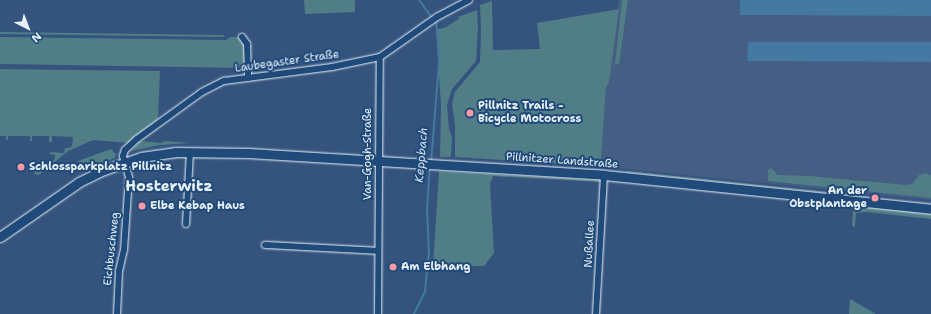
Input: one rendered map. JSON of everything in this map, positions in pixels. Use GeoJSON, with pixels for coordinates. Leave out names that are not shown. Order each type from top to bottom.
{"type":"FeatureCollection","features":[{"type":"Feature","properties":{"kind":"main road","name":"Pillnitzer Landstraße"},"geometry":{"type":"LineString","coordinates":[[0,237],[79,182],[124,162],[152,155],[190,152],[250,153],[604,176],[931,209]]}},
{"type":"Feature","properties":{"kind":"street","name":"Laubegaster Straße"},"geometry":{"type":"LineString","coordinates":[[124,162],[123,156],[125,150],[152,127],[202,92],[224,81],[332,67],[380,57],[437,17],[469,0]]}},
{"type":"Feature","properties":{"kind":"street"},"geometry":{"type":"LineString","coordinates":[[242,37],[247,44],[248,78]]}},
{"type":"Feature","properties":{"kind":"street","name":"Van-Gogh-Straße"},"geometry":{"type":"LineString","coordinates":[[378,314],[380,57]]}},
{"type":"Feature","properties":{"kind":"street"},"geometry":{"type":"LineString","coordinates":[[186,224],[190,152]]}},
{"type":"Feature","properties":{"kind":"street","name":"Eichbuschweg"},"geometry":{"type":"LineString","coordinates":[[118,314],[119,271],[124,250],[129,177],[124,162]]}},
{"type":"Feature","properties":{"kind":"street","name":"Nußallee"},"geometry":{"type":"LineString","coordinates":[[596,314],[604,176]]}},
{"type":"Feature","properties":{"kind":"street"},"geometry":{"type":"LineString","coordinates":[[266,245],[378,252]]}},
{"type":"Feature","properties":{"kind":"shaded area"},"geometry":{"type":"Polygon","coordinates":[[[619,0],[931,0],[931,200],[597,166],[601,159],[606,88],[609,83],[619,0]]]}},
{"type":"Feature","properties":{"kind":"shaded area"},"geometry":{"type":"Polygon","coordinates":[[[740,0],[931,0],[931,16],[740,15],[740,0]]]}},
{"type":"Feature","properties":{"kind":"shaded area"},"geometry":{"type":"Polygon","coordinates":[[[748,42],[931,42],[931,62],[747,61],[748,42]]]}},
{"type":"Feature","properties":{"kind":"green space"},"geometry":{"type":"Polygon","coordinates":[[[304,0],[355,0],[355,12],[305,14],[304,0]]]}},
{"type":"Feature","properties":{"kind":"green space"},"geometry":{"type":"Polygon","coordinates":[[[622,0],[628,0],[619,64],[615,64],[622,0]]]}},
{"type":"Feature","properties":{"kind":"green space"},"geometry":{"type":"Polygon","coordinates":[[[492,1],[493,50],[540,49],[537,23],[619,9],[609,83],[606,88],[601,160],[597,166],[455,157],[455,125],[452,104],[455,92],[480,62],[480,5],[492,1]]]}},
{"type":"Feature","properties":{"kind":"green space"},"geometry":{"type":"Polygon","coordinates":[[[477,10],[478,28],[476,61],[452,89],[447,105],[449,129],[452,137],[451,157],[440,157],[441,105],[436,30],[446,27],[459,19],[458,17],[477,10]]]}},
{"type":"Feature","properties":{"kind":"green space"},"geometry":{"type":"Polygon","coordinates":[[[0,32],[224,35],[224,37],[0,34],[0,32]]]}},
{"type":"Feature","properties":{"kind":"green space"},"geometry":{"type":"Polygon","coordinates":[[[0,37],[226,40],[230,37],[238,37],[245,46],[246,63],[244,68],[0,64],[0,37]]]}},
{"type":"Feature","properties":{"kind":"green space"},"geometry":{"type":"Polygon","coordinates":[[[0,69],[160,71],[158,119],[130,143],[93,140],[68,151],[39,175],[34,174],[35,171],[20,171],[42,170],[43,165],[48,165],[55,159],[55,155],[50,154],[50,152],[64,153],[65,148],[72,146],[73,137],[52,136],[52,142],[49,142],[49,136],[32,136],[32,141],[30,141],[30,136],[8,136],[8,140],[6,140],[6,136],[0,136],[0,69]]]}},
{"type":"Feature","properties":{"kind":"green space"},"geometry":{"type":"Polygon","coordinates":[[[140,141],[190,143],[160,145],[131,151],[140,141]]]}},
{"type":"Feature","properties":{"kind":"green space"},"geometry":{"type":"Polygon","coordinates":[[[111,149],[116,154],[115,158],[79,172],[77,169],[81,166],[78,161],[111,149]]]}},
{"type":"Feature","properties":{"kind":"green space"},"geometry":{"type":"Polygon","coordinates":[[[770,168],[774,170],[777,175],[810,176],[906,185],[912,184],[919,175],[925,173],[931,175],[931,198],[768,181],[768,170],[770,168]]]}},
{"type":"Feature","properties":{"kind":"green space"},"geometry":{"type":"Polygon","coordinates":[[[439,171],[599,180],[602,182],[493,176],[490,184],[494,253],[484,266],[433,266],[439,171]]]}},
{"type":"Feature","properties":{"kind":"green space"},"geometry":{"type":"Polygon","coordinates":[[[626,172],[866,196],[866,197],[626,172]]]}},
{"type":"Feature","properties":{"kind":"green space"},"geometry":{"type":"Polygon","coordinates":[[[855,206],[931,214],[931,219],[867,212],[856,213],[855,227],[852,226],[853,210],[855,206]]]}},
{"type":"Feature","properties":{"kind":"green space"},"geometry":{"type":"Polygon","coordinates":[[[850,299],[876,314],[849,314],[850,299]]]}},
{"type":"Feature","properties":{"kind":"waterway","name":"Keppbach"},"geometry":{"type":"LineString","coordinates":[[419,0],[436,23],[440,51],[431,162]]}},
{"type":"Feature","properties":{"kind":"waterway","name":"Keppbach"},"geometry":{"type":"LineString","coordinates":[[414,314],[425,291],[429,254],[427,208],[430,166]]}},
{"type":"Feature","properties":{"kind":"place","name":"Pillnitz Trails - Bicycle Motocross"},"geometry":{"type":"Point","coordinates":[470,113]}},
{"type":"Feature","properties":{"kind":"place","name":"Schlossparkplatz Pillnitz"},"geometry":{"type":"Point","coordinates":[21,167]}},
{"type":"Feature","properties":{"kind":"place","name":"An der Obstplantage"},"geometry":{"type":"Point","coordinates":[875,198]}},
{"type":"Feature","properties":{"kind":"place","name":"Elbe Kebap Haus"},"geometry":{"type":"Point","coordinates":[142,206]}},
{"type":"Feature","properties":{"kind":"place","name":"Am Elbhang"},"geometry":{"type":"Point","coordinates":[393,267]}},
{"type":"Feature","properties":{"kind":"district","name":"Hosterwitz"},"geometry":{"type":"Point","coordinates":[169,187]}}]}
